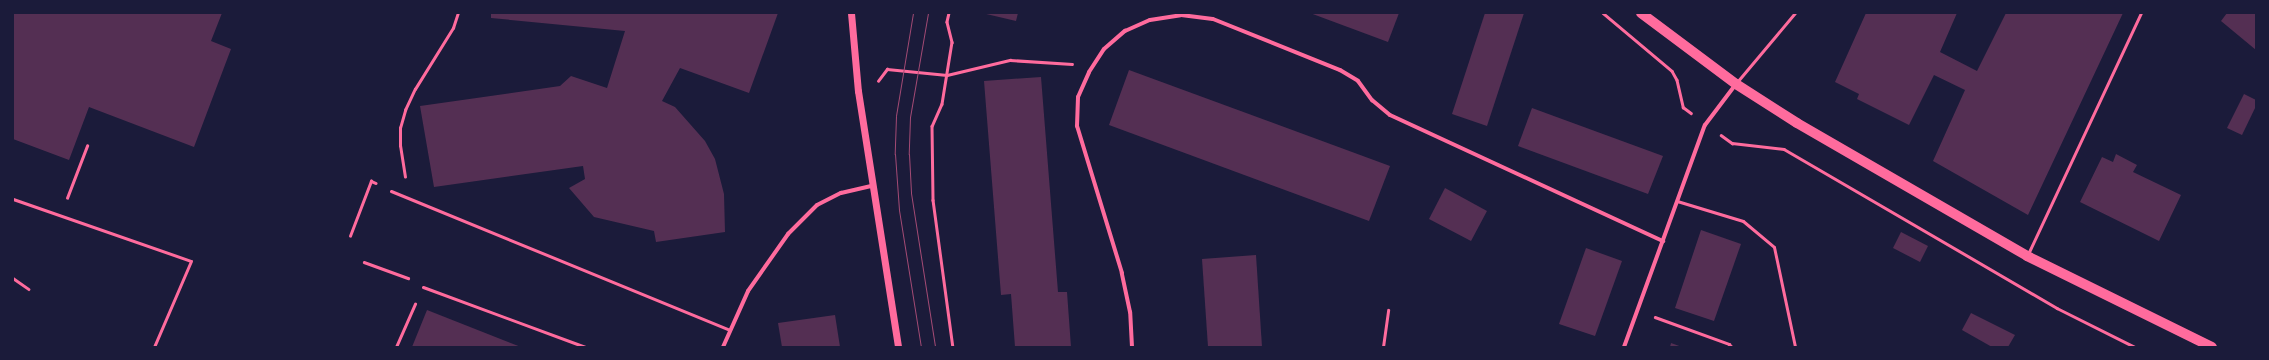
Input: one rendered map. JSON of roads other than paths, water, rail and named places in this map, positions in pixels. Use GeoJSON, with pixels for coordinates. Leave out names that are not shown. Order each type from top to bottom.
{"type":"FeatureCollection","features":[{"type":"Feature","properties":{"kind":"main road"},"geometry":{"type":"LineString","coordinates":[[1641,13],[1736,84],[1797,123],[2027,256],[2212,347]]}},
{"type":"Feature","properties":{"kind":"street"},"geometry":{"type":"LineString","coordinates":[[851,13],[858,91],[898,347]]}},
{"type":"Feature","properties":{"kind":"street"},"geometry":{"type":"LineString","coordinates":[[1132,347],[1130,312],[1122,274],[1077,126],[1078,97],[1089,72],[1104,49],[1125,31],[1150,20],[1181,15],[1213,19],[1340,70],[1358,80],[1372,100],[1390,115],[1663,241]]}},
{"type":"Feature","properties":{"kind":"street"},"geometry":{"type":"LineString","coordinates":[[1624,347],[1705,125],[1736,84]]}},
{"type":"Feature","properties":{"kind":"street"},"geometry":{"type":"LineString","coordinates":[[723,347],[748,291],[788,234],[817,205],[842,192],[872,186]]}},
{"type":"Feature","properties":{"kind":"lane"},"geometry":{"type":"LineString","coordinates":[[1736,84],[1795,13]]}},
{"type":"Feature","properties":{"kind":"lane"},"geometry":{"type":"LineString","coordinates":[[2027,256],[2141,13]]}},
{"type":"Feature","properties":{"kind":"lane"},"geometry":{"type":"LineString","coordinates":[[391,191],[730,330]]}},
{"type":"Feature","properties":{"kind":"lane"},"geometry":{"type":"LineString","coordinates":[[13,199],[60,217],[191,261],[154,347]]}},
{"type":"Feature","properties":{"kind":"lane"},"geometry":{"type":"LineString","coordinates":[[1677,202],[1743,221],[1774,247],[1795,347]]}},
{"type":"Feature","properties":{"kind":"lane"},"geometry":{"type":"LineString","coordinates":[[423,287],[585,347]]}},
{"type":"Feature","properties":{"kind":"tram line"},"geometry":{"type":"LineString","coordinates":[[913,13],[896,116],[895,154],[899,210],[921,347]]}},
{"type":"Feature","properties":{"kind":"tram line"},"geometry":{"type":"LineString","coordinates":[[928,13],[910,117],[909,154],[911,193],[935,347]]}}]}
